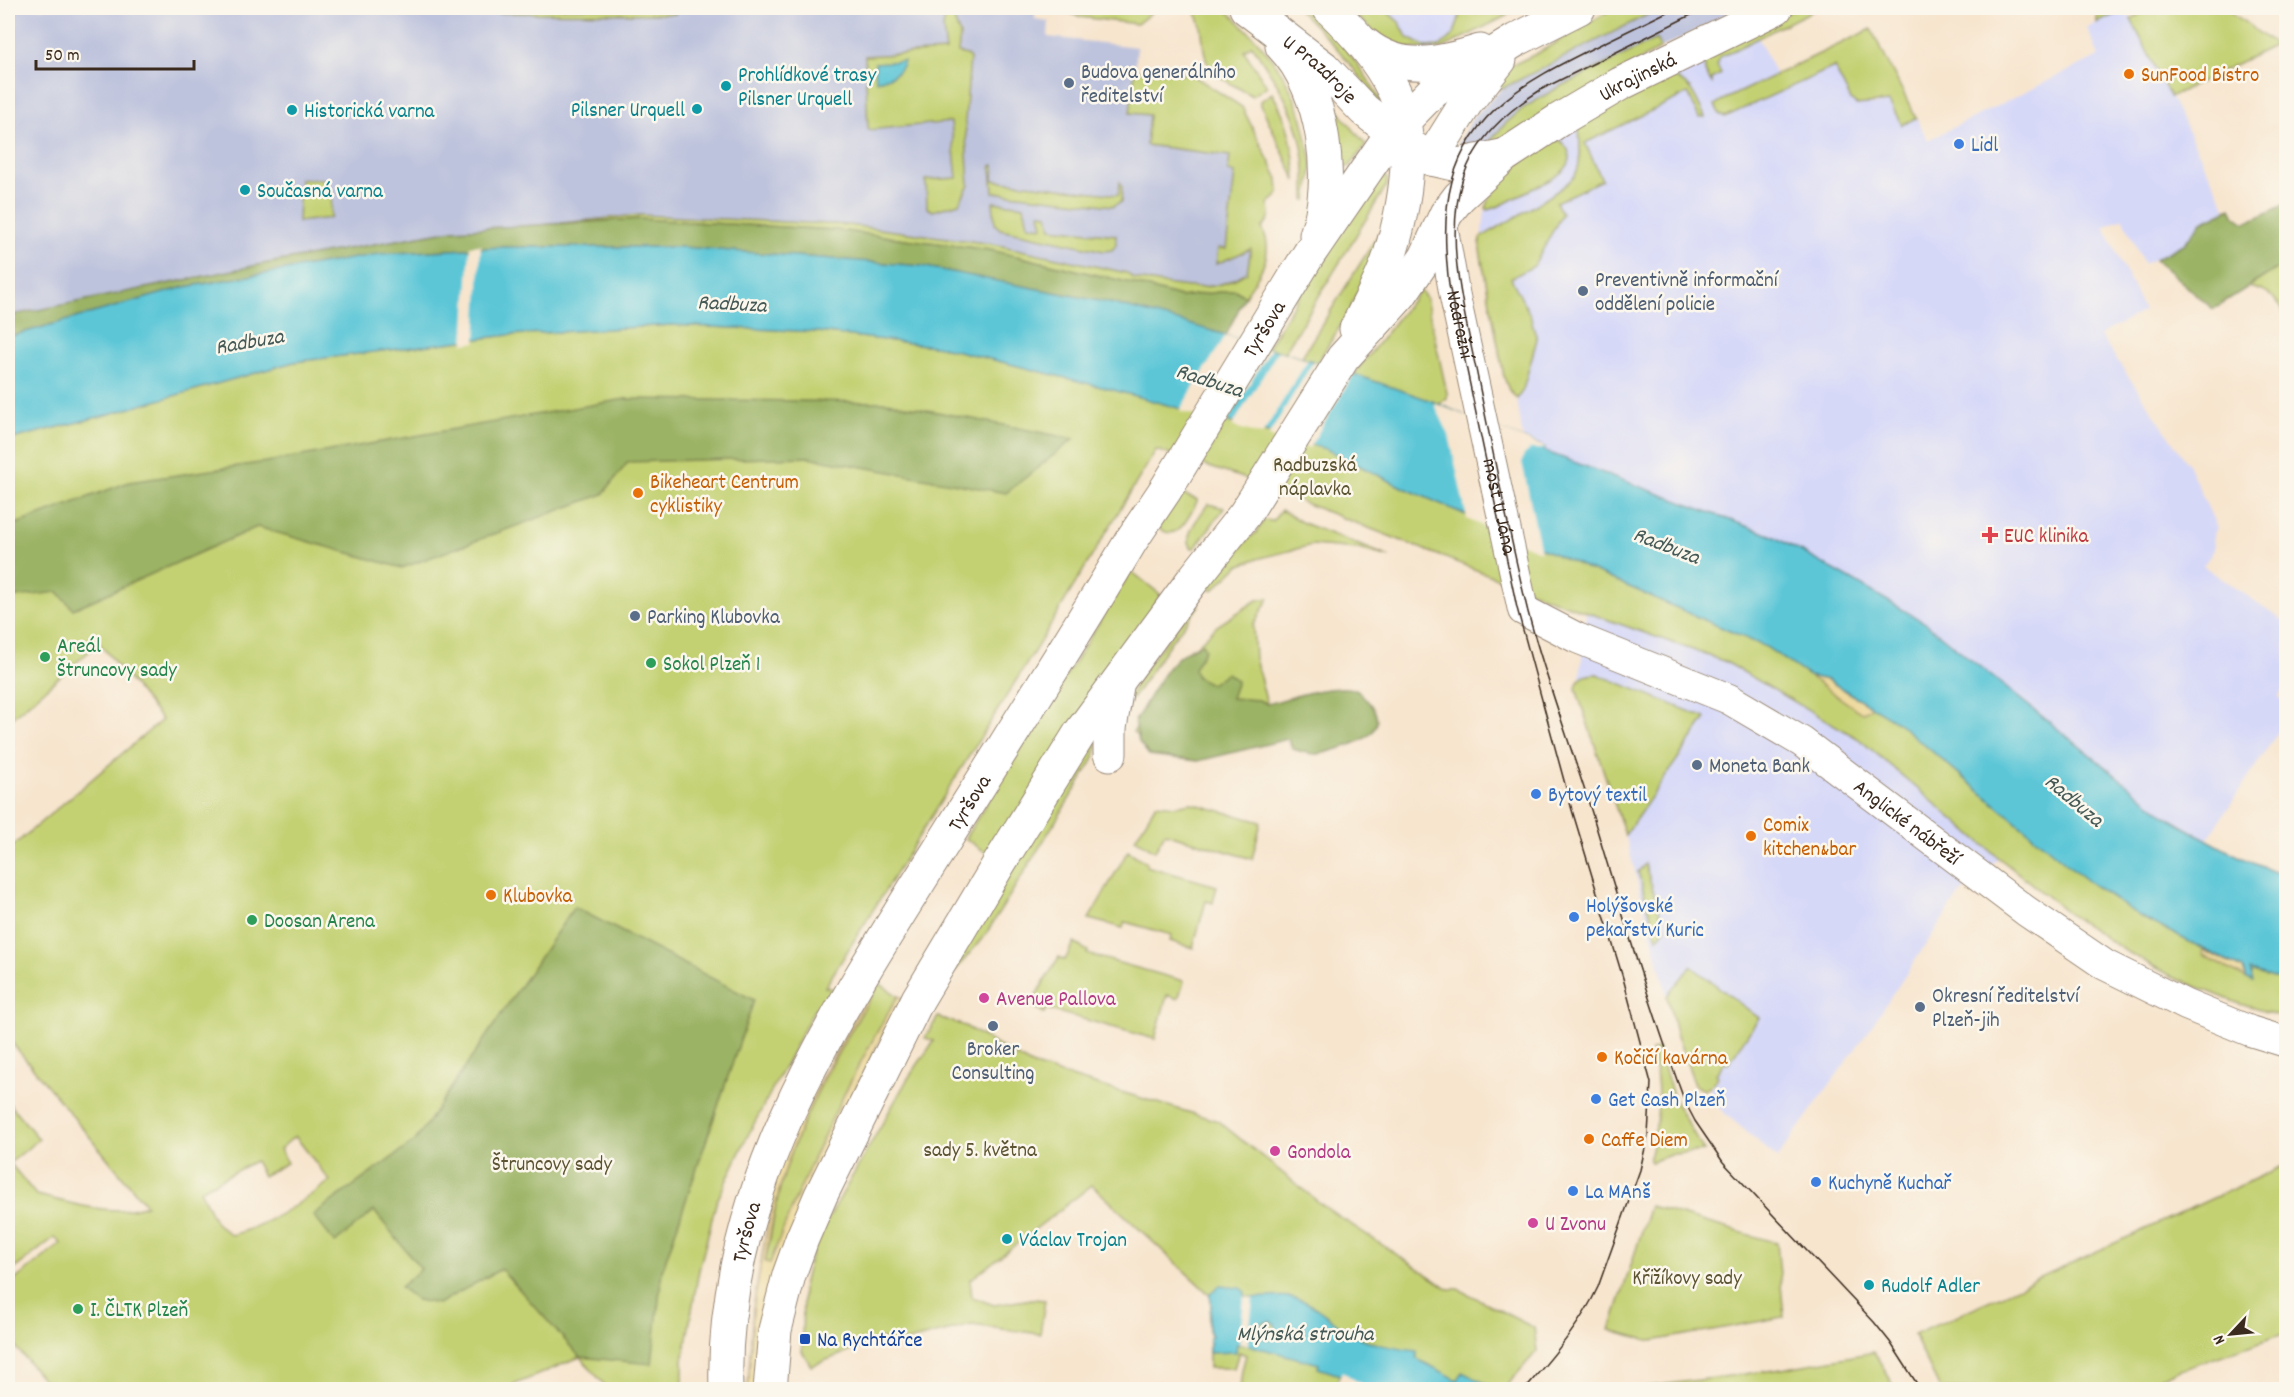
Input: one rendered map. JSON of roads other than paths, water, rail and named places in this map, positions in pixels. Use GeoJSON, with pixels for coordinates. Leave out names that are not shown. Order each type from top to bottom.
{"type":"FeatureCollection","features":[{"type":"Feature","properties":{"kind":"main road","name":"U Prazdroje"},"geometry":{"type":"LineString","coordinates":[[1245,8],[1323,67],[1364,110],[1403,141]]}},
{"type":"Feature","properties":{"kind":"main road","name":"Tyršova"},"geometry":{"type":"LineString","coordinates":[[1245,8],[1285,49],[1305,81],[1320,127],[1324,153],[1324,205],[1309,254]]}},
{"type":"Feature","properties":{"kind":"main road","name":"U Prazdroje"},"geometry":{"type":"LineString","coordinates":[[1329,8],[1364,43],[1395,93],[1403,141]]}},
{"type":"Feature","properties":{"kind":"main road"},"geometry":{"type":"LineString","coordinates":[[771,1389],[775,1330],[789,1275],[802,1239],[826,1185],[918,999],[1080,733],[1245,514],[1340,363],[1388,259],[1403,202],[1403,141],[1434,90],[1516,40],[1579,8]]}},
{"type":"Feature","properties":{"kind":"main road","name":"Ukrajinská"},"geometry":{"type":"LineString","coordinates":[[1426,257],[1442,224],[1459,197],[1504,156],[1620,84],[1776,8]]}},
{"type":"Feature","properties":{"kind":"main road"},"geometry":{"type":"LineString","coordinates":[[1364,43],[1397,62],[1423,64],[1468,55],[1516,40]]}},
{"type":"Feature","properties":{"kind":"main road"},"geometry":{"type":"LineString","coordinates":[[1403,141],[1466,103],[1516,40]]}},
{"type":"Feature","properties":{"kind":"main road","name":"Tyršova"},"geometry":{"type":"LineString","coordinates":[[726,1389],[733,1295],[751,1206],[775,1142],[807,1072],[907,900],[1131,541],[1166,489],[1309,254],[1403,141]]}},
{"type":"Feature","properties":{"kind":"main road"},"geometry":{"type":"LineString","coordinates":[[1403,141],[1442,224]]}},
{"type":"Feature","properties":{"kind":"main road","name":"Ukrajinská"},"geometry":{"type":"LineString","coordinates":[[1403,141],[1458,165],[1504,156]]}},
{"type":"Feature","properties":{"kind":"main road"},"geometry":{"type":"LineString","coordinates":[[1340,363],[1400,295],[1426,257],[1403,202]]}},
{"type":"Feature","properties":{"kind":"main road"},"geometry":{"type":"LineString","coordinates":[[1110,754],[1110,728],[1118,681]]}},
{"type":"Feature","properties":{"kind":"street","name":"Nádražní"},"geometry":{"type":"LineString","coordinates":[[1442,224],[1455,297],[1484,424]]}},
{"type":"Feature","properties":{"kind":"street"},"geometry":{"type":"LineString","coordinates":[[1426,257],[1455,297]]}},
{"type":"Feature","properties":{"kind":"street","name":"most U Jána"},"geometry":{"type":"LineString","coordinates":[[1484,424],[1520,598]]}},
{"type":"Feature","properties":{"kind":"street","name":"Anglické nábřeží"},"geometry":{"type":"LineString","coordinates":[[1520,598],[1577,638],[1729,699],[1802,741],[2026,911],[2105,964],[2186,1005],[2250,1031],[2286,1042]]}},
{"type":"Feature","properties":{"kind":"water"},"geometry":{"type":"Polygon","coordinates":[[[904,61],[893,75],[876,81],[875,63],[904,61]]]}},
{"type":"Feature","properties":{"kind":"water","name":"Radbuza"},"geometry":{"type":"Polygon","coordinates":[[[504,247],[681,247],[921,266],[1114,304],[1336,368],[1432,401],[1545,447],[1544,451],[1773,536],[1924,622],[2169,818],[2241,857],[2286,876],[2286,982],[2250,971],[2253,981],[2247,979],[2243,969],[2141,917],[2086,880],[1897,722],[1828,680],[1809,676],[1766,647],[1400,486],[1326,449],[1110,389],[942,347],[819,332],[671,325],[509,335],[294,362],[8,440],[8,337],[185,287],[379,254],[504,247]]]}},
{"type":"Feature","properties":{"kind":"water","name":"Mlýnská strouha"},"geometry":{"type":"Polygon","coordinates":[[[1219,1286],[1240,1288],[1245,1292],[1245,1297],[1299,1299],[1314,1306],[1354,1335],[1390,1347],[1417,1351],[1417,1359],[1458,1380],[1462,1372],[1497,1389],[1351,1389],[1336,1384],[1340,1375],[1318,1368],[1319,1364],[1248,1345],[1237,1344],[1236,1352],[1209,1353],[1209,1339],[1212,1336],[1209,1326],[1211,1299],[1209,1294],[1219,1286]],[[1270,1321],[1262,1323],[1259,1329],[1261,1337],[1267,1340],[1273,1339],[1277,1334],[1275,1324],[1270,1321]]]}},
{"type":"Feature","properties":{"kind":"tram line"},"geometry":{"type":"LineString","coordinates":[[1524,1390],[1574,1328],[1598,1287],[1640,1170],[1648,1135],[1651,1083],[1623,978],[1572,810],[1517,608],[1449,285],[1446,246],[1447,207],[1452,181],[1461,156],[1473,135],[1505,100],[1567,61],[1675,8]]}},
{"type":"Feature","properties":{"kind":"tram line"},"geometry":{"type":"LineString","coordinates":[[1705,8],[1542,89],[1494,127],[1475,152],[1462,181],[1455,232],[1459,285],[1528,612],[1636,958],[1685,1102],[1723,1162],[1874,1322],[1921,1390]]}},
{"type":"Feature","properties":{"kind":"place","name":"SunFood Bistro"},"geometry":{"type":"Point","coordinates":[2129,74]}},
{"type":"Feature","properties":{"kind":"place","name":"Budova generálního ředitelství"},"geometry":{"type":"Point","coordinates":[1069,83]}},
{"type":"Feature","properties":{"kind":"place","name":"Prohlídkové trasy Pilsner Urquell"},"geometry":{"type":"Point","coordinates":[726,86]}},
{"type":"Feature","properties":{"kind":"place","name":"Pilsner Urquell"},"geometry":{"type":"Point","coordinates":[697,109]}},
{"type":"Feature","properties":{"kind":"place","name":"Historická varna"},"geometry":{"type":"Point","coordinates":[292,110]}},
{"type":"Feature","properties":{"kind":"place","name":"Lidl"},"geometry":{"type":"Point","coordinates":[1959,144]}},
{"type":"Feature","properties":{"kind":"place","name":"Současná varna"},"geometry":{"type":"Point","coordinates":[245,190]}},
{"type":"Feature","properties":{"kind":"place","name":"Preventivně informační oddělení policie"},"geometry":{"type":"Point","coordinates":[1583,291]}},
{"type":"Feature","properties":{"kind":"place","name":"Bikeheart Centrum cyklistiky"},"geometry":{"type":"Point","coordinates":[638,493]}},
{"type":"Feature","properties":{"kind":"place","name":"EUC klinika"},"geometry":{"type":"Point","coordinates":[1990,535]}},
{"type":"Feature","properties":{"kind":"place","name":"Parking Klubovka"},"geometry":{"type":"Point","coordinates":[635,616]}},
{"type":"Feature","properties":{"kind":"place","name":"Areál Štruncovy sady"},"geometry":{"type":"Point","coordinates":[45,657]}},
{"type":"Feature","properties":{"kind":"place","name":"Sokol Plzeň 1"},"geometry":{"type":"Point","coordinates":[651,663]}},
{"type":"Feature","properties":{"kind":"place","name":"Moneta Bank"},"geometry":{"type":"Point","coordinates":[1697,765]}},
{"type":"Feature","properties":{"kind":"place","name":"Bytový textil"},"geometry":{"type":"Point","coordinates":[1536,794]}},
{"type":"Feature","properties":{"kind":"place","name":"Comix kitchen&bar"},"geometry":{"type":"Point","coordinates":[1751,836]}},
{"type":"Feature","properties":{"kind":"place","name":"Klubovka"},"geometry":{"type":"Point","coordinates":[491,895]}},
{"type":"Feature","properties":{"kind":"place","name":"Holýšovské pekařství Kuric"},"geometry":{"type":"Point","coordinates":[1574,917]}},
{"type":"Feature","properties":{"kind":"place","name":"Doosan Arena"},"geometry":{"type":"Point","coordinates":[252,920]}},
{"type":"Feature","properties":{"kind":"place","name":"Avenue Pallova"},"geometry":{"type":"Point","coordinates":[984,998]}},
{"type":"Feature","properties":{"kind":"place","name":"Okresní ředitelství Plzeň-jih"},"geometry":{"type":"Point","coordinates":[1920,1007]}},
{"type":"Feature","properties":{"kind":"place","name":"Broker Consulting"},"geometry":{"type":"Point","coordinates":[993,1026]}},
{"type":"Feature","properties":{"kind":"place","name":"Kočičí kavárna"},"geometry":{"type":"Point","coordinates":[1602,1057]}},
{"type":"Feature","properties":{"kind":"place","name":"Get Cash Plzeň"},"geometry":{"type":"Point","coordinates":[1596,1099]}},
{"type":"Feature","properties":{"kind":"place","name":"Caffe Diem"},"geometry":{"type":"Point","coordinates":[1589,1139]}},
{"type":"Feature","properties":{"kind":"place","name":"Gondola"},"geometry":{"type":"Point","coordinates":[1275,1151]}},
{"type":"Feature","properties":{"kind":"place","name":"Kuchyně Kuchař"},"geometry":{"type":"Point","coordinates":[1816,1182]}},
{"type":"Feature","properties":{"kind":"place","name":"La MAnš"},"geometry":{"type":"Point","coordinates":[1573,1191]}},
{"type":"Feature","properties":{"kind":"place","name":"U Zvonu"},"geometry":{"type":"Point","coordinates":[1533,1223]}},
{"type":"Feature","properties":{"kind":"place","name":"Václav Trojan"},"geometry":{"type":"Point","coordinates":[1007,1239]}},
{"type":"Feature","properties":{"kind":"place","name":"Rudolf Adler"},"geometry":{"type":"Point","coordinates":[1869,1285]}},
{"type":"Feature","properties":{"kind":"place","name":"I. ČLTK Plzeň"},"geometry":{"type":"Point","coordinates":[78,1309]}},
{"type":"Feature","properties":{"kind":"place","name":"Na Rychtářce"},"geometry":{"type":"Point","coordinates":[805,1339]}},
{"type":"Feature","properties":{"kind":"park label","name":"Radbuzská náplavka"},"geometry":{"type":"Point","coordinates":[1315,476]}},
{"type":"Feature","properties":{"kind":"park label","name":"sady 5. května"},"geometry":{"type":"Point","coordinates":[980,1149]}},
{"type":"Feature","properties":{"kind":"park label","name":"Štruncovy sady"},"geometry":{"type":"Point","coordinates":[552,1163]}},
{"type":"Feature","properties":{"kind":"park label","name":"Křižíkovy sady"},"geometry":{"type":"Point","coordinates":[1687,1277]}}]}
